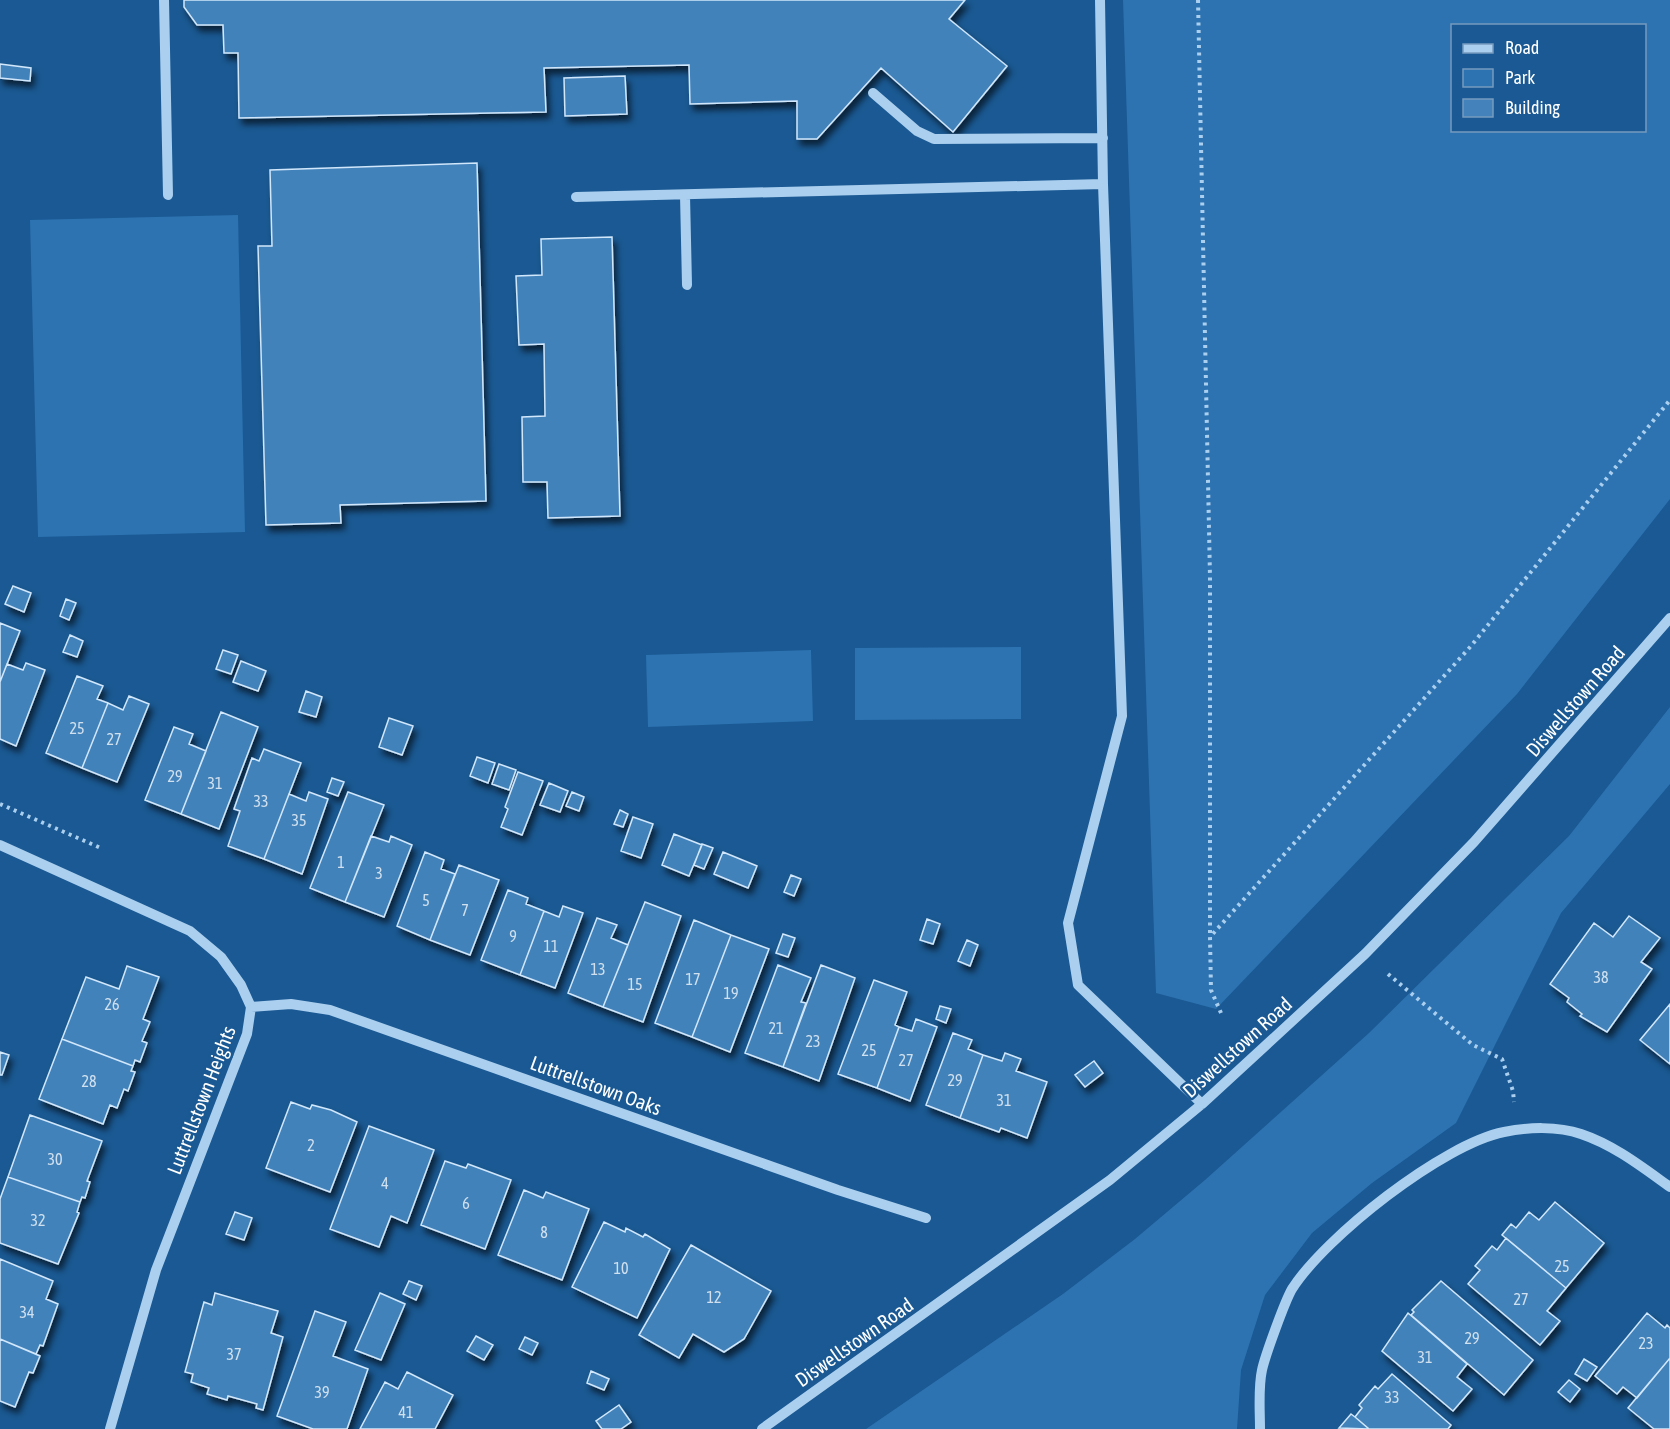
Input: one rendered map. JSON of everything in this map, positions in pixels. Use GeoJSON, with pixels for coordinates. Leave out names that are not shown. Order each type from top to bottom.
{"type":"FeatureCollection","features":[{"type":"Feature","properties":{"kind":"street"},"geometry":{"type":"LineString","coordinates":[[164,0],[168,195]]}},
{"type":"Feature","properties":{"kind":"street"},"geometry":{"type":"LineString","coordinates":[[1100,0],[1103,184],[1122,716],[1068,922],[1078,985],[1202,1104]]}},
{"type":"Feature","properties":{"kind":"street"},"geometry":{"type":"LineString","coordinates":[[873,93],[917,131],[934,139],[1103,138]]}},
{"type":"Feature","properties":{"kind":"street"},"geometry":{"type":"LineString","coordinates":[[576,197],[1103,184]]}},
{"type":"Feature","properties":{"kind":"street"},"geometry":{"type":"LineString","coordinates":[[685,195],[687,285]]}},
{"type":"Feature","properties":{"kind":"street","name":"Diswellstown Road"},"geometry":{"type":"LineString","coordinates":[[762,1429],[1110,1180],[1202,1104],[1365,954],[1474,842],[1670,618]]}},
{"type":"Feature","properties":{"kind":"street","name":"Luttrellstown Heights"},"geometry":{"type":"LineString","coordinates":[[0,845],[190,931],[221,957],[241,985],[251,1007],[247,1034],[156,1270],[110,1429]]}},
{"type":"Feature","properties":{"kind":"street","name":"Luttrellstown Oaks"},"geometry":{"type":"LineString","coordinates":[[251,1007],[291,1004],[330,1010],[838,1190],[926,1218]]}},
{"type":"Feature","properties":{"kind":"street"},"geometry":{"type":"LineString","coordinates":[[1260,1429],[1262,1370],[1292,1290],[1335,1238],[1398,1187],[1460,1149],[1503,1132],[1546,1129],[1580,1133],[1623,1153],[1670,1187]]}},
{"type":"Feature","properties":{"kind":"path"},"geometry":{"type":"LineString","coordinates":[[1198,0],[1210,577],[1211,990],[1221,1013]]}},
{"type":"Feature","properties":{"kind":"path"},"geometry":{"type":"LineString","coordinates":[[1210,937],[1471,646],[1670,400]]}},
{"type":"Feature","properties":{"kind":"path"},"geometry":{"type":"LineString","coordinates":[[0,804],[103,849]]}},
{"type":"Feature","properties":{"kind":"path"},"geometry":{"type":"LineString","coordinates":[[1365,954],[1473,1045],[1502,1059],[1513,1091],[1516,1131]]}},
{"type":"Feature","properties":{"kind":"green space"},"geometry":{"type":"Polygon","coordinates":[[[1123,0],[1670,0],[1670,499],[1517,694],[1216,1009],[1156,993],[1123,0]]]}},
{"type":"Feature","properties":{"kind":"green space"},"geometry":{"type":"Polygon","coordinates":[[[238,215],[245,532],[38,537],[30,220],[238,215]]]}},
{"type":"Feature","properties":{"kind":"green space"},"geometry":{"type":"Polygon","coordinates":[[[1021,647],[1021,719],[855,720],[855,648],[1021,647]]]}},
{"type":"Feature","properties":{"kind":"green space"},"geometry":{"type":"Polygon","coordinates":[[[811,650],[813,721],[648,727],[646,655],[811,650]]]}},
{"type":"Feature","properties":{"kind":"green space"},"geometry":{"type":"Polygon","coordinates":[[[1670,707],[1670,784],[1561,913],[1456,1123],[1372,1183],[1312,1233],[1265,1295],[1241,1370],[1237,1429],[866,1429],[1063,1294],[1135,1239],[1205,1180],[1369,1033],[1569,836],[1670,707]]]}},
{"type":"Feature","properties":{"kind":"building"},"geometry":{"type":"Polygon","coordinates":[[[184,0],[965,0],[949,19],[1007,66],[953,132],[881,68],[817,139],[797,139],[797,101],[690,104],[689,65],[544,68],[546,112],[239,118],[238,53],[224,53],[223,25],[197,25],[184,7],[184,0]]]}},
{"type":"Feature","properties":{"kind":"building"},"geometry":{"type":"Polygon","coordinates":[[[0,64],[31,68],[30,81],[0,78],[0,64]]]}},
{"type":"Feature","properties":{"kind":"building"},"geometry":{"type":"Polygon","coordinates":[[[625,76],[627,114],[565,116],[564,78],[625,76]]]}},
{"type":"Feature","properties":{"kind":"building"},"geometry":{"type":"Polygon","coordinates":[[[477,163],[486,501],[340,505],[341,523],[266,525],[258,246],[272,246],[270,170],[477,163]]]}},
{"type":"Feature","properties":{"kind":"building"},"geometry":{"type":"Polygon","coordinates":[[[612,237],[620,516],[548,518],[547,482],[523,482],[522,417],[545,416],[544,344],[519,345],[516,276],[542,275],[541,239],[612,237]]]}},
{"type":"Feature","properties":{"kind":"building"},"geometry":{"type":"Polygon","coordinates":[[[13,586],[31,593],[24,612],[5,604],[13,586]]]}},
{"type":"Feature","properties":{"kind":"building"},"geometry":{"type":"Polygon","coordinates":[[[66,599],[76,603],[69,620],[60,616],[66,599]]]}},
{"type":"Feature","properties":{"kind":"building"},"geometry":{"type":"Polygon","coordinates":[[[0,623],[20,631],[0,682],[0,623]]]}},
{"type":"Feature","properties":{"kind":"building"},"geometry":{"type":"Polygon","coordinates":[[[70,635],[83,641],[77,657],[63,652],[70,635]]]}},
{"type":"Feature","properties":{"kind":"building"},"geometry":{"type":"Polygon","coordinates":[[[223,650],[238,655],[231,674],[216,669],[223,650]]]}},
{"type":"Feature","properties":{"kind":"building"},"geometry":{"type":"Polygon","coordinates":[[[241,661],[266,671],[258,691],[233,682],[241,661]]]}},
{"type":"Feature","properties":{"kind":"building"},"geometry":{"type":"Polygon","coordinates":[[[26,663],[45,670],[16,746],[0,739],[0,682],[7,664],[23,670],[26,663]]]}},
{"type":"Feature","properties":{"kind":"building"},"geometry":{"type":"Polygon","coordinates":[[[77,676],[103,686],[97,699],[108,703],[82,768],[46,753],[77,676]]]}},
{"type":"Feature","properties":{"kind":"building"},"geometry":{"type":"Polygon","coordinates":[[[306,691],[322,697],[316,717],[299,712],[306,691]]]}},
{"type":"Feature","properties":{"kind":"building"},"geometry":{"type":"Polygon","coordinates":[[[129,696],[149,704],[117,782],[82,768],[108,703],[123,710],[129,696]]]}},
{"type":"Feature","properties":{"kind":"building"},"geometry":{"type":"Polygon","coordinates":[[[221,712],[258,727],[219,829],[181,814],[221,712]]]}},
{"type":"Feature","properties":{"kind":"building"},"geometry":{"type":"Polygon","coordinates":[[[389,718],[413,726],[402,755],[379,747],[389,718]]]}},
{"type":"Feature","properties":{"kind":"building"},"geometry":{"type":"Polygon","coordinates":[[[174,727],[193,734],[189,744],[206,751],[181,814],[145,800],[174,727]]]}},
{"type":"Feature","properties":{"kind":"building"},"geometry":{"type":"Polygon","coordinates":[[[264,749],[301,763],[264,859],[228,846],[240,811],[234,809],[252,758],[259,761],[264,749]]]}},
{"type":"Feature","properties":{"kind":"building"},"geometry":{"type":"Polygon","coordinates":[[[477,757],[495,763],[488,783],[470,776],[477,757]]]}},
{"type":"Feature","properties":{"kind":"building"},"geometry":{"type":"Polygon","coordinates":[[[499,764],[516,770],[509,790],[492,784],[499,764]]]}},
{"type":"Feature","properties":{"kind":"building"},"geometry":{"type":"Polygon","coordinates":[[[518,772],[543,781],[522,835],[501,827],[508,809],[505,807],[518,772]]]}},
{"type":"Feature","properties":{"kind":"building"},"geometry":{"type":"Polygon","coordinates":[[[332,778],[344,782],[338,796],[327,792],[332,778]]]}},
{"type":"Feature","properties":{"kind":"building"},"geometry":{"type":"Polygon","coordinates":[[[549,783],[568,791],[560,812],[540,805],[549,783]]]}},
{"type":"Feature","properties":{"kind":"building"},"geometry":{"type":"Polygon","coordinates":[[[309,792],[328,799],[302,874],[264,859],[289,794],[306,801],[309,792]]]}},
{"type":"Feature","properties":{"kind":"building"},"geometry":{"type":"Polygon","coordinates":[[[348,792],[384,805],[345,902],[310,888],[348,792]]]}},
{"type":"Feature","properties":{"kind":"building"},"geometry":{"type":"Polygon","coordinates":[[[572,792],[584,797],[579,811],[566,806],[572,792]]]}},
{"type":"Feature","properties":{"kind":"building"},"geometry":{"type":"Polygon","coordinates":[[[620,810],[628,814],[623,827],[614,824],[620,810]]]}},
{"type":"Feature","properties":{"kind":"building"},"geometry":{"type":"Polygon","coordinates":[[[633,817],[653,824],[641,858],[621,851],[633,817]]]}},
{"type":"Feature","properties":{"kind":"building"},"geometry":{"type":"Polygon","coordinates":[[[674,834],[702,845],[689,876],[662,865],[674,834]]]}},
{"type":"Feature","properties":{"kind":"building"},"geometry":{"type":"Polygon","coordinates":[[[371,836],[389,842],[391,836],[412,845],[384,917],[345,902],[371,836]]]}},
{"type":"Feature","properties":{"kind":"building"},"geometry":{"type":"Polygon","coordinates":[[[702,844],[713,848],[704,869],[694,865],[702,844]]]}},
{"type":"Feature","properties":{"kind":"building"},"geometry":{"type":"Polygon","coordinates":[[[425,852],[444,860],[441,869],[455,874],[430,940],[397,926],[425,852]]]}},
{"type":"Feature","properties":{"kind":"building"},"geometry":{"type":"Polygon","coordinates":[[[723,852],[757,866],[748,888],[714,874],[723,852]]]}},
{"type":"Feature","properties":{"kind":"building"},"geometry":{"type":"Polygon","coordinates":[[[459,865],[499,880],[470,955],[430,940],[459,865]]]}},
{"type":"Feature","properties":{"kind":"building"},"geometry":{"type":"Polygon","coordinates":[[[791,875],[801,879],[794,896],[784,892],[791,875]]]}},
{"type":"Feature","properties":{"kind":"building"},"geometry":{"type":"Polygon","coordinates":[[[508,890],[528,898],[526,904],[544,911],[520,975],[481,960],[508,890]]]}},
{"type":"Feature","properties":{"kind":"building"},"geometry":{"type":"Polygon","coordinates":[[[645,902],[681,916],[643,1022],[603,1007],[645,902]]]}},
{"type":"Feature","properties":{"kind":"building"},"geometry":{"type":"Polygon","coordinates":[[[563,906],[583,913],[555,988],[520,975],[544,911],[559,917],[563,906]]]}},
{"type":"Feature","properties":{"kind":"building"},"geometry":{"type":"Polygon","coordinates":[[[1629,916],[1660,938],[1641,962],[1652,969],[1607,1032],[1580,1016],[1582,1014],[1567,1002],[1569,998],[1550,984],[1594,923],[1613,937],[1629,916]]]}},
{"type":"Feature","properties":{"kind":"building"},"geometry":{"type":"Polygon","coordinates":[[[597,918],[617,925],[611,938],[628,945],[603,1007],[568,993],[597,918]]]}},
{"type":"Feature","properties":{"kind":"building"},"geometry":{"type":"Polygon","coordinates":[[[927,919],[940,924],[933,944],[920,940],[927,919]]]}},
{"type":"Feature","properties":{"kind":"building"},"geometry":{"type":"Polygon","coordinates":[[[694,920],[731,935],[692,1037],[655,1023],[694,920]]]}},
{"type":"Feature","properties":{"kind":"building"},"geometry":{"type":"Polygon","coordinates":[[[783,934],[795,938],[788,957],[776,953],[783,934]]]}},
{"type":"Feature","properties":{"kind":"building"},"geometry":{"type":"Polygon","coordinates":[[[731,935],[769,949],[730,1052],[692,1037],[731,935]]]}},
{"type":"Feature","properties":{"kind":"building"},"geometry":{"type":"Polygon","coordinates":[[[967,940],[978,945],[970,966],[958,961],[967,940]]]}},
{"type":"Feature","properties":{"kind":"building"},"geometry":{"type":"Polygon","coordinates":[[[778,965],[811,978],[801,1002],[806,1003],[783,1067],[745,1053],[778,965]]]}},
{"type":"Feature","properties":{"kind":"building"},"geometry":{"type":"Polygon","coordinates":[[[821,965],[855,978],[819,1081],[783,1067],[821,965]]]}},
{"type":"Feature","properties":{"kind":"building"},"geometry":{"type":"Polygon","coordinates":[[[127,966],[159,977],[143,1019],[150,1022],[142,1041],[147,1043],[140,1062],[135,1060],[133,1066],[62,1039],[86,977],[119,989],[127,966]]]}},
{"type":"Feature","properties":{"kind":"building"},"geometry":{"type":"Polygon","coordinates":[[[874,980],[907,992],[895,1025],[899,1027],[877,1088],[838,1074],[874,980]]]}},
{"type":"Feature","properties":{"kind":"building"},"geometry":{"type":"Polygon","coordinates":[[[1670,1004],[1670,1064],[1640,1040],[1670,1004]]]}},
{"type":"Feature","properties":{"kind":"building"},"geometry":{"type":"Polygon","coordinates":[[[940,1006],[951,1009],[946,1023],[936,1019],[940,1006]]]}},
{"type":"Feature","properties":{"kind":"building"},"geometry":{"type":"Polygon","coordinates":[[[916,1019],[937,1027],[910,1101],[877,1088],[899,1027],[912,1031],[916,1019]]]}},
{"type":"Feature","properties":{"kind":"building"},"geometry":{"type":"Polygon","coordinates":[[[953,1033],[972,1040],[968,1049],[983,1055],[960,1118],[926,1105],[953,1033]]]}},
{"type":"Feature","properties":{"kind":"building"},"geometry":{"type":"Polygon","coordinates":[[[62,1039],[133,1066],[131,1071],[135,1072],[128,1091],[124,1089],[117,1108],[110,1105],[103,1124],[39,1099],[62,1039]]]}},
{"type":"Feature","properties":{"kind":"building"},"geometry":{"type":"Polygon","coordinates":[[[0,1052],[9,1055],[2,1075],[0,1075],[0,1052]]]}},
{"type":"Feature","properties":{"kind":"building"},"geometry":{"type":"Polygon","coordinates":[[[1005,1053],[1021,1059],[1016,1071],[1047,1082],[1027,1138],[1001,1128],[999,1132],[960,1118],[983,1055],[1002,1061],[1005,1053]]]}},
{"type":"Feature","properties":{"kind":"building"},"geometry":{"type":"Polygon","coordinates":[[[1094,1061],[1103,1073],[1085,1087],[1075,1075],[1094,1061]]]}},
{"type":"Feature","properties":{"kind":"building"},"geometry":{"type":"Polygon","coordinates":[[[291,1102],[310,1109],[312,1105],[331,1110],[357,1122],[330,1192],[266,1168],[291,1102]]]}},
{"type":"Feature","properties":{"kind":"building"},"geometry":{"type":"Polygon","coordinates":[[[30,1115],[102,1141],[87,1181],[90,1182],[85,1198],[82,1197],[80,1202],[8,1177],[30,1115]]]}},
{"type":"Feature","properties":{"kind":"building"},"geometry":{"type":"Polygon","coordinates":[[[369,1126],[434,1150],[407,1223],[391,1216],[379,1247],[330,1229],[369,1126]]]}},
{"type":"Feature","properties":{"kind":"building"},"geometry":{"type":"Polygon","coordinates":[[[445,1161],[466,1168],[468,1164],[511,1180],[485,1249],[421,1225],[445,1161]]]}},
{"type":"Feature","properties":{"kind":"building"},"geometry":{"type":"Polygon","coordinates":[[[8,1177],[80,1202],[77,1212],[79,1213],[58,1264],[0,1243],[0,1199],[8,1177]]]}},
{"type":"Feature","properties":{"kind":"building"},"geometry":{"type":"Polygon","coordinates":[[[524,1190],[543,1198],[546,1192],[589,1209],[562,1280],[498,1255],[524,1190]]]}},
{"type":"Feature","properties":{"kind":"building"},"geometry":{"type":"Polygon","coordinates":[[[1555,1202],[1604,1243],[1566,1288],[1502,1235],[1511,1224],[1516,1228],[1529,1212],[1539,1220],[1555,1202]]]}},
{"type":"Feature","properties":{"kind":"building"},"geometry":{"type":"Polygon","coordinates":[[[235,1212],[252,1218],[244,1240],[226,1234],[235,1212]]]}},
{"type":"Feature","properties":{"kind":"building"},"geometry":{"type":"Polygon","coordinates":[[[604,1222],[625,1232],[626,1228],[643,1237],[645,1234],[670,1249],[637,1318],[572,1287],[604,1222]]]}},
{"type":"Feature","properties":{"kind":"building"},"geometry":{"type":"Polygon","coordinates":[[[1506,1238],[1566,1288],[1547,1311],[1560,1321],[1540,1345],[1468,1284],[1480,1270],[1475,1266],[1492,1246],[1497,1250],[1506,1238]]]}},
{"type":"Feature","properties":{"kind":"building"},"geometry":{"type":"Polygon","coordinates":[[[691,1245],[771,1291],[744,1339],[724,1352],[693,1334],[679,1358],[639,1335],[691,1245]]]}},
{"type":"Feature","properties":{"kind":"building"},"geometry":{"type":"Polygon","coordinates":[[[0,1259],[53,1281],[46,1299],[58,1304],[43,1346],[40,1345],[36,1354],[0,1339],[0,1259]]]}},
{"type":"Feature","properties":{"kind":"building"},"geometry":{"type":"Polygon","coordinates":[[[409,1281],[422,1286],[416,1300],[403,1294],[409,1281]]]}},
{"type":"Feature","properties":{"kind":"building"},"geometry":{"type":"Polygon","coordinates":[[[1441,1281],[1533,1360],[1504,1395],[1411,1315],[1414,1312],[1412,1310],[1441,1281]]]}},
{"type":"Feature","properties":{"kind":"building"},"geometry":{"type":"Polygon","coordinates":[[[215,1293],[278,1311],[271,1333],[283,1337],[263,1410],[256,1408],[257,1404],[228,1396],[227,1400],[207,1394],[209,1388],[191,1382],[193,1374],[185,1372],[204,1302],[212,1305],[215,1293]]]}},
{"type":"Feature","properties":{"kind":"building"},"geometry":{"type":"Polygon","coordinates":[[[380,1293],[405,1304],[381,1360],[355,1350],[380,1293]]]}},
{"type":"Feature","properties":{"kind":"building"},"geometry":{"type":"Polygon","coordinates":[[[315,1311],[346,1322],[333,1356],[368,1369],[347,1429],[313,1429],[277,1416],[315,1311]]]}},
{"type":"Feature","properties":{"kind":"building"},"geometry":{"type":"Polygon","coordinates":[[[1408,1313],[1467,1364],[1457,1377],[1472,1389],[1453,1411],[1382,1351],[1408,1313]]]}},
{"type":"Feature","properties":{"kind":"building"},"geometry":{"type":"Polygon","coordinates":[[[1647,1313],[1665,1328],[1667,1325],[1670,1328],[1670,1358],[1637,1398],[1623,1387],[1617,1394],[1595,1376],[1647,1313]]]}},
{"type":"Feature","properties":{"kind":"building"},"geometry":{"type":"Polygon","coordinates":[[[476,1336],[493,1345],[484,1360],[467,1351],[476,1336]]]}},
{"type":"Feature","properties":{"kind":"building"},"geometry":{"type":"Polygon","coordinates":[[[525,1337],[538,1343],[532,1355],[519,1349],[525,1337]]]}},
{"type":"Feature","properties":{"kind":"building"},"geometry":{"type":"Polygon","coordinates":[[[0,1339],[40,1356],[33,1373],[29,1372],[15,1407],[0,1401],[0,1339]]]}},
{"type":"Feature","properties":{"kind":"building"},"geometry":{"type":"Polygon","coordinates":[[[1670,1358],[1670,1429],[1654,1429],[1628,1408],[1670,1358]]]}},
{"type":"Feature","properties":{"kind":"building"},"geometry":{"type":"Polygon","coordinates":[[[1584,1359],[1597,1367],[1587,1381],[1575,1374],[1584,1359]]]}},
{"type":"Feature","properties":{"kind":"building"},"geometry":{"type":"Polygon","coordinates":[[[591,1371],[609,1379],[604,1390],[587,1383],[591,1371]]]}},
{"type":"Feature","properties":{"kind":"building"},"geometry":{"type":"Polygon","coordinates":[[[407,1372],[453,1395],[435,1429],[360,1429],[385,1382],[398,1389],[407,1372]]]}},
{"type":"Feature","properties":{"kind":"building"},"geometry":{"type":"Polygon","coordinates":[[[1392,1374],[1451,1425],[1448,1429],[1369,1429],[1355,1417],[1362,1408],[1359,1405],[1375,1386],[1378,1389],[1392,1374]]]}},
{"type":"Feature","properties":{"kind":"building"},"geometry":{"type":"Polygon","coordinates":[[[1569,1380],[1580,1389],[1570,1402],[1558,1392],[1569,1380]]]}},
{"type":"Feature","properties":{"kind":"building"},"geometry":{"type":"Polygon","coordinates":[[[619,1405],[631,1422],[621,1429],[602,1429],[596,1421],[619,1405]]]}},
{"type":"Feature","properties":{"kind":"building"},"geometry":{"type":"Polygon","coordinates":[[[1351,1414],[1355,1417],[1369,1429],[1339,1428],[1351,1414]]]}}]}
